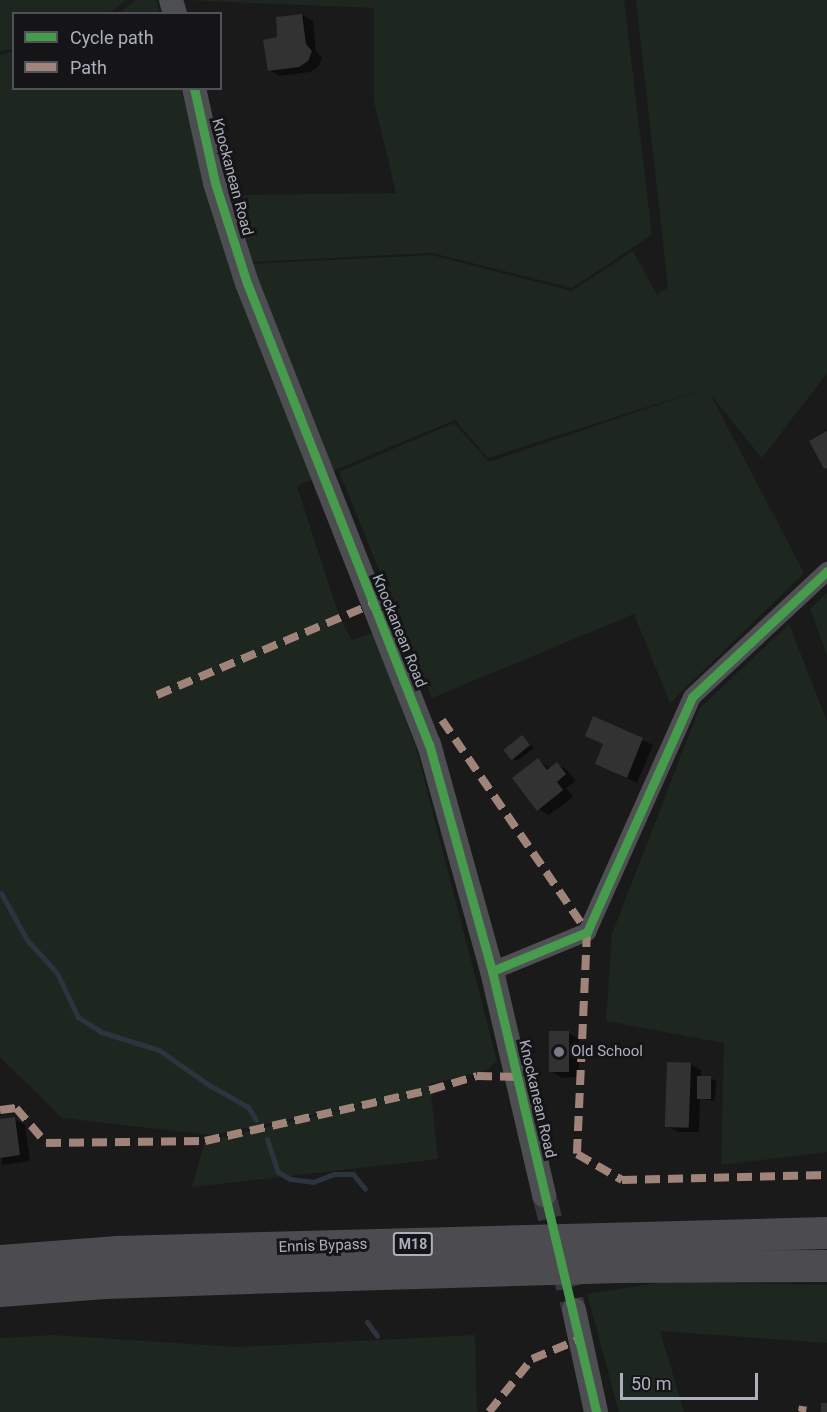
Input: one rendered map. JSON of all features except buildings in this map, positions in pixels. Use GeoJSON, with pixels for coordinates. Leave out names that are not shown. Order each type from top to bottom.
{"type":"FeatureCollection","features":[{"type":"Feature","properties":{"kind":"highway","name":"Ennis Bypass"},"geometry":{"type":"LineString","coordinates":[[0,1262],[118,1252],[827,1233]]}},
{"type":"Feature","properties":{"kind":"highway","name":"Ennis Bypass"},"geometry":{"type":"LineString","coordinates":[[0,1292],[105,1283],[619,1267],[827,1266]]}},
{"type":"Feature","properties":{"kind":"street","name":"Knockanean Road"},"geometry":{"type":"LineString","coordinates":[[194,90],[215,183],[247,283],[429,744],[492,971],[544,1195]]}},
{"type":"Feature","properties":{"kind":"street"},"geometry":{"type":"LineString","coordinates":[[492,971],[587,932],[692,697],[827,571]]}},
{"type":"Feature","properties":{"kind":"street"},"geometry":{"type":"LineString","coordinates":[[573,1310],[596,1412]]}},
{"type":"Feature","properties":{"kind":"shaded area"},"geometry":{"type":"Polygon","coordinates":[[[0,0],[126,0],[111,12],[12,12],[12,49],[0,51],[0,0]]]}},
{"type":"Feature","properties":{"kind":"shaded area"},"geometry":{"type":"Polygon","coordinates":[[[136,0],[156,0],[160,12],[120,12],[136,0]]]}},
{"type":"Feature","properties":{"kind":"shaded area"},"geometry":{"type":"Polygon","coordinates":[[[185,0],[624,0],[652,235],[572,288],[432,253],[247,262],[229,195],[396,193],[374,102],[374,8],[185,0]]]}},
{"type":"Feature","properties":{"kind":"shaded area"},"geometry":{"type":"Polygon","coordinates":[[[636,0],[827,0],[827,373],[762,458],[711,395],[804,573],[670,703],[634,614],[432,698],[339,472],[454,423],[489,462],[707,388],[488,458],[455,420],[297,486],[340,619],[352,640],[373,633],[416,748],[497,1061],[487,1070],[430,1084],[438,1159],[192,1187],[205,1141],[385,1100],[211,1135],[62,1118],[0,1057],[0,55],[12,52],[12,90],[181,90],[229,265],[432,255],[572,291],[633,251],[657,295],[668,287],[636,0]]]}},
{"type":"Feature","properties":{"kind":"shaded area"},"geometry":{"type":"Polygon","coordinates":[[[827,593],[827,655],[810,609],[827,593]]]}},
{"type":"Feature","properties":{"kind":"shaded area"},"geometry":{"type":"Polygon","coordinates":[[[789,624],[827,721],[827,1152],[721,1165],[724,1043],[606,1021],[612,934],[699,709],[789,624]]]}},
{"type":"Feature","properties":{"kind":"shaded area"},"geometry":{"type":"Polygon","coordinates":[[[664,1282],[827,1285],[827,1343],[660,1331],[684,1412],[619,1412],[587,1294],[664,1282]]]}},
{"type":"Feature","properties":{"kind":"shaded area"},"geometry":{"type":"Polygon","coordinates":[[[53,1335],[237,1347],[475,1335],[477,1412],[0,1412],[0,1338],[53,1335]]]}},
{"type":"Feature","properties":{"kind":"waterway"},"geometry":{"type":"LineString","coordinates":[[1,893],[27,940],[57,973],[78,1017],[101,1032],[159,1050],[209,1085],[248,1107],[256,1120]]}},
{"type":"Feature","properties":{"kind":"waterway"},"geometry":{"type":"LineString","coordinates":[[267,1139],[278,1172],[290,1179],[313,1182],[334,1174],[353,1174],[365,1189]]}},
{"type":"Feature","properties":{"kind":"waterway"},"geometry":{"type":"LineString","coordinates":[[367,1322],[377,1336]]}},
{"type":"Feature","properties":{"kind":"tunnel"},"geometry":{"type":"LineString","coordinates":[[544,1195],[574,1310]]}},
{"type":"Feature","properties":{"kind":"marked path"},"geometry":{"type":"LineString","coordinates":[[157,695],[372,604]]}},
{"type":"Feature","properties":{"kind":"marked path"},"geometry":{"type":"LineString","coordinates":[[442,720],[587,932],[577,1154],[622,1180],[827,1175]]}},
{"type":"Feature","properties":{"kind":"marked path"},"geometry":{"type":"LineString","coordinates":[[0,1110],[16,1108],[46,1143],[205,1141],[430,1090],[477,1076],[517,1077]]}},
{"type":"Feature","properties":{"kind":"marked path"},"geometry":{"type":"LineString","coordinates":[[489,1412],[532,1359],[580,1339]]}},
{"type":"Feature","properties":{"kind":"marked path"},"geometry":{"type":"LineString","coordinates":[[802,1412],[803,1406]]}},
{"type":"Feature","properties":{"kind":"cycle path"},"geometry":{"type":"LineString","coordinates":[[194,90],[215,183],[247,283],[429,744],[492,971],[596,1412]]}},
{"type":"Feature","properties":{"kind":"cycle path"},"geometry":{"type":"LineString","coordinates":[[492,971],[587,932],[692,697],[827,571]]}},
{"type":"Feature","properties":{"kind":"place","name":"Old School"},"geometry":{"type":"Point","coordinates":[559,1052]}}]}
